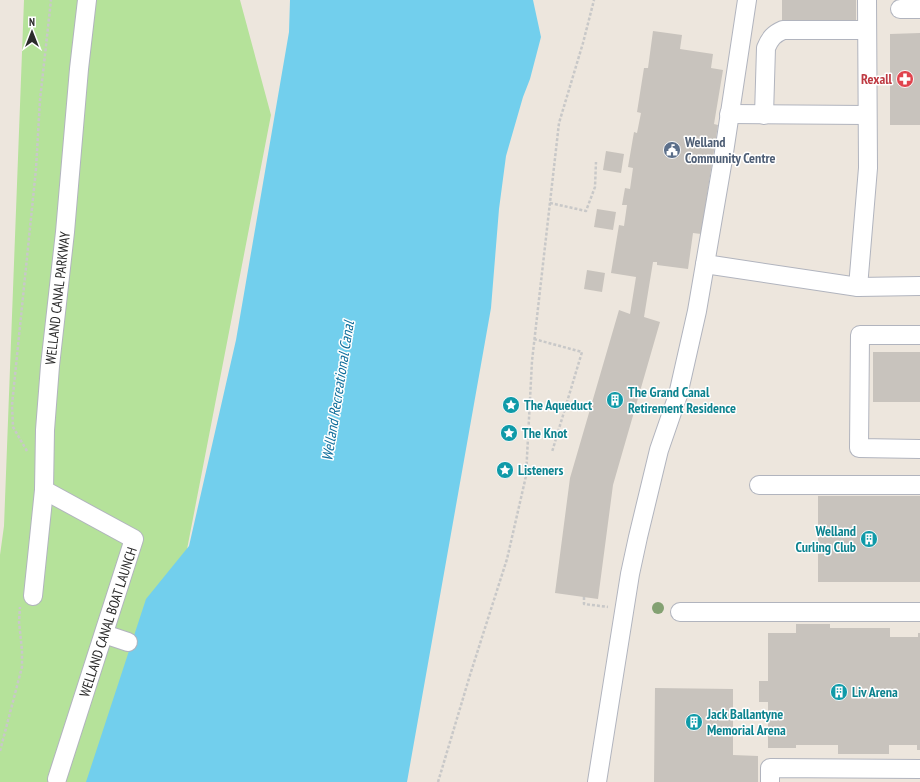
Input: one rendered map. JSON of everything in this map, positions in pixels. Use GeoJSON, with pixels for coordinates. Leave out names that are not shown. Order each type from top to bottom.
{"type":"FeatureCollection","features":[{"type":"Feature","properties":{"kind":"lane","name":"WELLAND CANAL PARKWAY"},"geometry":{"type":"LineString","coordinates":[[26,599],[44,490],[45,430],[50,366],[65,232],[79,69],[88,0]]}},
{"type":"Feature","properties":{"kind":"lane"},"geometry":{"type":"LineString","coordinates":[[597,782],[630,574],[644,507],[659,450],[678,395],[698,310],[747,0]]}},
{"type":"Feature","properties":{"kind":"lane"},"geometry":{"type":"LineString","coordinates":[[858,287],[868,168],[867,0]]}},
{"type":"Feature","properties":{"kind":"lane"},"geometry":{"type":"LineString","coordinates":[[900,9],[920,9]]}},
{"type":"Feature","properties":{"kind":"lane"},"geometry":{"type":"LineString","coordinates":[[770,115],[776,69],[766,54],[766,48],[769,40],[774,34],[783,30],[867,30]]}},
{"type":"Feature","properties":{"kind":"lane"},"geometry":{"type":"LineString","coordinates":[[729,114],[867,115]]}},
{"type":"Feature","properties":{"kind":"lane"},"geometry":{"type":"LineString","coordinates":[[705,264],[858,287],[920,286]]}},
{"type":"Feature","properties":{"kind":"lane"},"geometry":{"type":"LineString","coordinates":[[920,335],[860,335],[859,441],[859,448],[920,449]]}},
{"type":"Feature","properties":{"kind":"lane"},"geometry":{"type":"LineString","coordinates":[[759,485],[920,485]]}},
{"type":"Feature","properties":{"kind":"lane","name":"WELLAND CANAL BOAT LAUNCH"},"geometry":{"type":"LineString","coordinates":[[44,490],[134,539],[57,779]]}},
{"type":"Feature","properties":{"kind":"lane"},"geometry":{"type":"LineString","coordinates":[[680,612],[920,612]]}},
{"type":"Feature","properties":{"kind":"lane"},"geometry":{"type":"LineString","coordinates":[[104,634],[128,642]]}},
{"type":"Feature","properties":{"kind":"lane"},"geometry":{"type":"LineString","coordinates":[[770,782],[770,768],[920,769]]}},
{"type":"Feature","properties":{"kind":"path"},"geometry":{"type":"LineString","coordinates":[[29,454],[13,427],[12,405],[36,169],[40,100],[50,0]]}},
{"type":"Feature","properties":{"kind":"path"},"geometry":{"type":"LineString","coordinates":[[438,782],[507,558],[526,476],[534,339],[559,123],[594,0]]}},
{"type":"Feature","properties":{"kind":"path"},"geometry":{"type":"LineString","coordinates":[[550,203],[586,211],[595,187],[596,162]]}},
{"type":"Feature","properties":{"kind":"path"},"geometry":{"type":"LineString","coordinates":[[534,339],[582,352],[552,452]]}},
{"type":"Feature","properties":{"kind":"path"},"geometry":{"type":"LineString","coordinates":[[584,597],[584,604],[625,609]]}},
{"type":"Feature","properties":{"kind":"path"},"geometry":{"type":"LineString","coordinates":[[0,751],[22,668],[19,622],[26,599]]}},
{"type":"Feature","properties":{"kind":"green space"},"geometry":{"type":"Polygon","coordinates":[[[24,0],[240,0],[271,115],[142,782],[0,782],[0,555],[4,526],[24,0]]]}},
{"type":"Feature","properties":{"kind":"water","name":"Welland Recreational Canal"},"geometry":{"type":"Polygon","coordinates":[[[290,0],[533,0],[541,37],[530,79],[523,97],[506,156],[499,209],[491,308],[407,782],[86,782],[146,599],[189,546],[236,340],[289,32],[290,0]]]}},
{"type":"Feature","properties":{"kind":"building"},"geometry":{"type":"Polygon","coordinates":[[[782,0],[856,0],[856,24],[782,23],[782,0]]]}},
{"type":"Feature","properties":{"kind":"building"},"geometry":{"type":"Polygon","coordinates":[[[653,31],[682,35],[680,49],[713,54],[711,68],[723,70],[714,124],[718,125],[701,234],[693,233],[688,269],[657,265],[657,262],[653,262],[644,317],[660,322],[613,485],[598,599],[555,593],[570,478],[619,310],[630,314],[636,277],[611,273],[619,225],[624,226],[627,205],[622,205],[625,188],[630,189],[633,168],[628,167],[634,132],[637,133],[641,113],[637,112],[644,68],[648,68],[653,31]]]}},
{"type":"Feature","properties":{"kind":"building","name":"Rexall"},"geometry":{"type":"Polygon","coordinates":[[[920,33],[920,125],[890,125],[890,34],[920,33]]]}},
{"type":"Feature","properties":{"kind":"building"},"geometry":{"type":"Polygon","coordinates":[[[606,151],[624,154],[621,173],[603,170],[606,151]]]}},
{"type":"Feature","properties":{"kind":"building"},"geometry":{"type":"Polygon","coordinates":[[[597,209],[616,212],[613,230],[594,227],[597,209]]]}},
{"type":"Feature","properties":{"kind":"building"},"geometry":{"type":"Polygon","coordinates":[[[587,270],[605,273],[602,292],[584,289],[587,270]]]}},
{"type":"Feature","properties":{"kind":"building"},"geometry":{"type":"Polygon","coordinates":[[[873,352],[920,352],[920,402],[873,402],[873,352]]]}},
{"type":"Feature","properties":{"kind":"building","name":"Welland Curling Club"},"geometry":{"type":"Polygon","coordinates":[[[818,496],[920,496],[920,582],[818,582],[818,496]]]}},
{"type":"Feature","properties":{"kind":"building","name":"Liv Arena"},"geometry":{"type":"Polygon","coordinates":[[[796,624],[830,624],[830,628],[890,628],[890,637],[918,637],[918,633],[920,633],[920,750],[917,750],[917,745],[889,745],[889,754],[838,754],[838,745],[796,745],[796,748],[768,748],[768,702],[759,702],[759,681],[768,681],[768,633],[796,633],[796,624]]]}},
{"type":"Feature","properties":{"kind":"building","name":"Jack Ballantyne Memorial Arena"},"geometry":{"type":"Polygon","coordinates":[[[655,688],[733,689],[733,755],[758,756],[758,782],[654,782],[655,688]]]}},
{"type":"Feature","properties":{"kind":"place","name":"Rexall"},"geometry":{"type":"Point","coordinates":[905,79]}},
{"type":"Feature","properties":{"kind":"place","name":"Welland Community Centre"},"geometry":{"type":"Point","coordinates":[672,150]}},
{"type":"Feature","properties":{"kind":"place","name":"The Grand Canal Retirement Residence"},"geometry":{"type":"Point","coordinates":[615,400]}},
{"type":"Feature","properties":{"kind":"place","name":"The Aqueduct"},"geometry":{"type":"Point","coordinates":[511,405]}},
{"type":"Feature","properties":{"kind":"place","name":"The Knot"},"geometry":{"type":"Point","coordinates":[509,433]}},
{"type":"Feature","properties":{"kind":"place","name":"Listeners"},"geometry":{"type":"Point","coordinates":[505,470]}},
{"type":"Feature","properties":{"kind":"place","name":"Welland Curling Club"},"geometry":{"type":"Point","coordinates":[869,539]}},
{"type":"Feature","properties":{"kind":"place","name":"Liv Arena"},"geometry":{"type":"Point","coordinates":[839,692]}},
{"type":"Feature","properties":{"kind":"place","name":"Jack Ballantyne Memorial Arena"},"geometry":{"type":"Point","coordinates":[694,722]}}]}
